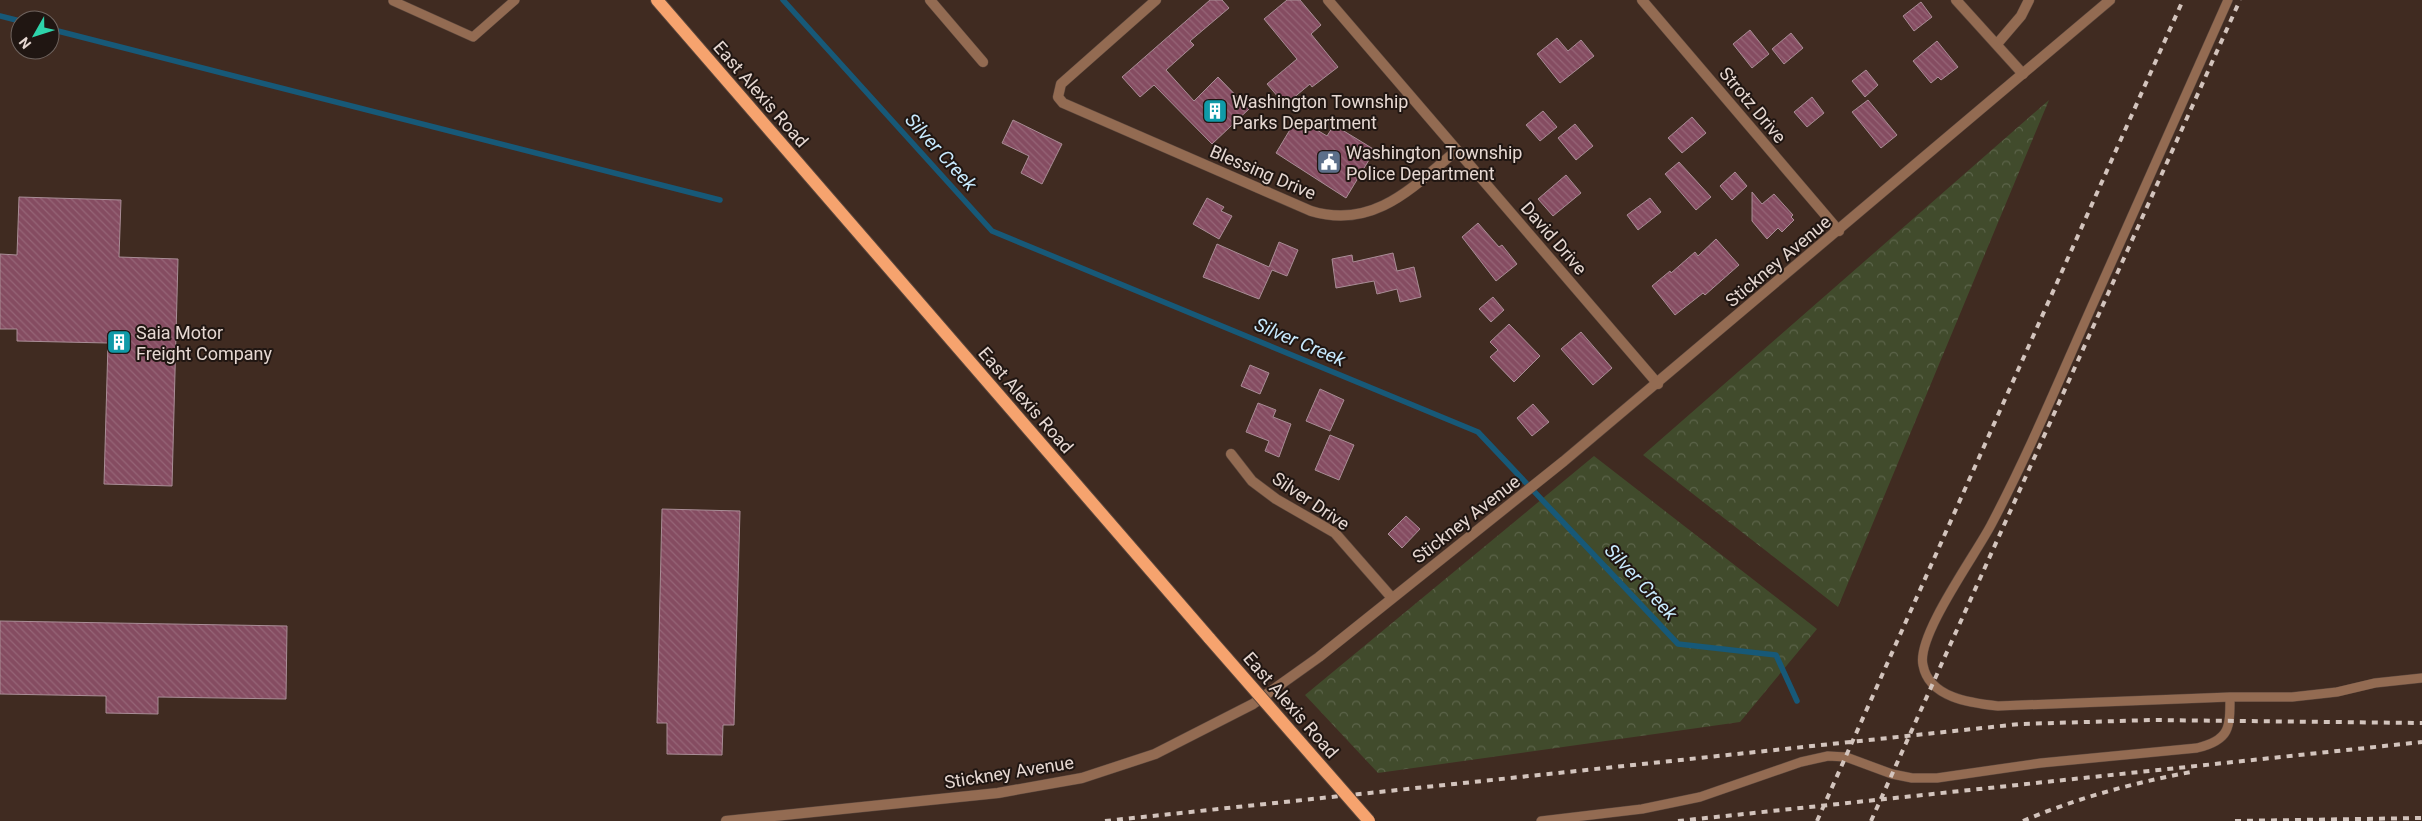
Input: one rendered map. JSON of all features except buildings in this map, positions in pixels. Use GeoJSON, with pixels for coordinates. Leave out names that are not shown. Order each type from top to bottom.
{"type":"FeatureCollection","features":[{"type":"Feature","properties":{"kind":"main road","name":"East Alexis Road"},"geometry":{"type":"LineString","coordinates":[[657,0],[1369,821]]}},
{"type":"Feature","properties":{"kind":"street"},"geometry":{"type":"LineString","coordinates":[[930,0],[983,62]]}},
{"type":"Feature","properties":{"kind":"street","name":"Blessing Drive"},"geometry":{"type":"LineString","coordinates":[[1156,0],[1067,78],[1058,89],[1058,97],[1063,103],[1270,194],[1327,216],[1339,217],[1360,214],[1393,201],[1457,150]]}},
{"type":"Feature","properties":{"kind":"street","name":"David Drive"},"geometry":{"type":"LineString","coordinates":[[1328,0],[1658,384]]}},
{"type":"Feature","properties":{"kind":"street","name":"Strotz Drive"},"geometry":{"type":"LineString","coordinates":[[1642,0],[1839,231]]}},
{"type":"Feature","properties":{"kind":"street"},"geometry":{"type":"LineString","coordinates":[[1956,0],[2023,74]]}},
{"type":"Feature","properties":{"kind":"street"},"geometry":{"type":"LineString","coordinates":[[1997,44],[2021,16],[2029,0]]}},
{"type":"Feature","properties":{"kind":"street","name":"Stickney Avenue"},"geometry":{"type":"LineString","coordinates":[[726,821],[998,793],[1082,778],[1155,754],[1191,738],[1258,701],[1319,657],[1658,384],[2110,0]]}},
{"type":"Feature","properties":{"kind":"street","name":"Silver Drive"},"geometry":{"type":"LineString","coordinates":[[1231,454],[1252,480],[1276,499],[1335,533],[1392,598]]}},
{"type":"Feature","properties":{"kind":"lane"},"geometry":{"type":"LineString","coordinates":[[393,0],[473,37],[515,0]]}},
{"type":"Feature","properties":{"kind":"lane"},"geometry":{"type":"LineString","coordinates":[[2228,0],[2016,475],[1976,553],[1941,607],[1922,655],[1922,666],[1932,684],[1952,696],[1978,704],[2021,706],[2230,696],[2292,697],[2338,692],[2376,683],[2422,678]]}},
{"type":"Feature","properties":{"kind":"lane"},"geometry":{"type":"LineString","coordinates":[[1541,821],[1642,809],[1700,796],[1801,762],[1828,756],[1846,757],[1892,774],[1912,778],[1937,778],[2041,763],[2197,748],[2213,744],[2226,733],[2229,727],[2230,696]]}},
{"type":"Feature","properties":{"kind":"green space"},"geometry":{"type":"Polygon","coordinates":[[[2049,100],[1838,607],[1643,455],[2049,100]]]}},
{"type":"Feature","properties":{"kind":"green space"},"geometry":{"type":"Polygon","coordinates":[[[1594,456],[1817,629],[1740,722],[1378,773],[1305,695],[1594,456]]]}},
{"type":"Feature","properties":{"kind":"waterway","name":"Silver Creek"},"geometry":{"type":"LineString","coordinates":[[783,0],[992,231],[1478,432],[1678,644],[1776,655],[1797,701]]}},
{"type":"Feature","properties":{"kind":"waterway"},"geometry":{"type":"LineString","coordinates":[[0,16],[10,18]]}},
{"type":"Feature","properties":{"kind":"waterway"},"geometry":{"type":"LineString","coordinates":[[60,32],[720,200]]}},
{"type":"Feature","properties":{"kind":"railway"},"geometry":{"type":"LineString","coordinates":[[1817,821],[2183,0]]}},
{"type":"Feature","properties":{"kind":"railway"},"geometry":{"type":"LineString","coordinates":[[1871,821],[2240,0]]}},
{"type":"Feature","properties":{"kind":"railway"},"geometry":{"type":"LineString","coordinates":[[1105,821],[2020,724],[2152,720],[2422,723]]}},
{"type":"Feature","properties":{"kind":"railway"},"geometry":{"type":"LineString","coordinates":[[1678,821],[2422,742]]}},
{"type":"Feature","properties":{"kind":"railway"},"geometry":{"type":"LineString","coordinates":[[2023,821],[2064,805],[2106,792],[2191,772]]}},
{"type":"Feature","properties":{"kind":"railway"},"geometry":{"type":"LineString","coordinates":[[2235,821],[2422,818]]}},
{"type":"Feature","properties":{"kind":"place","name":"Washington Township Parks Department"},"geometry":{"type":"Point","coordinates":[1215,111]}},
{"type":"Feature","properties":{"kind":"place","name":"Washington Township Police Department"},"geometry":{"type":"Point","coordinates":[1329,162]}},
{"type":"Feature","properties":{"kind":"place","name":"Saia Motor Freight Company"},"geometry":{"type":"Point","coordinates":[119,342]}}]}
